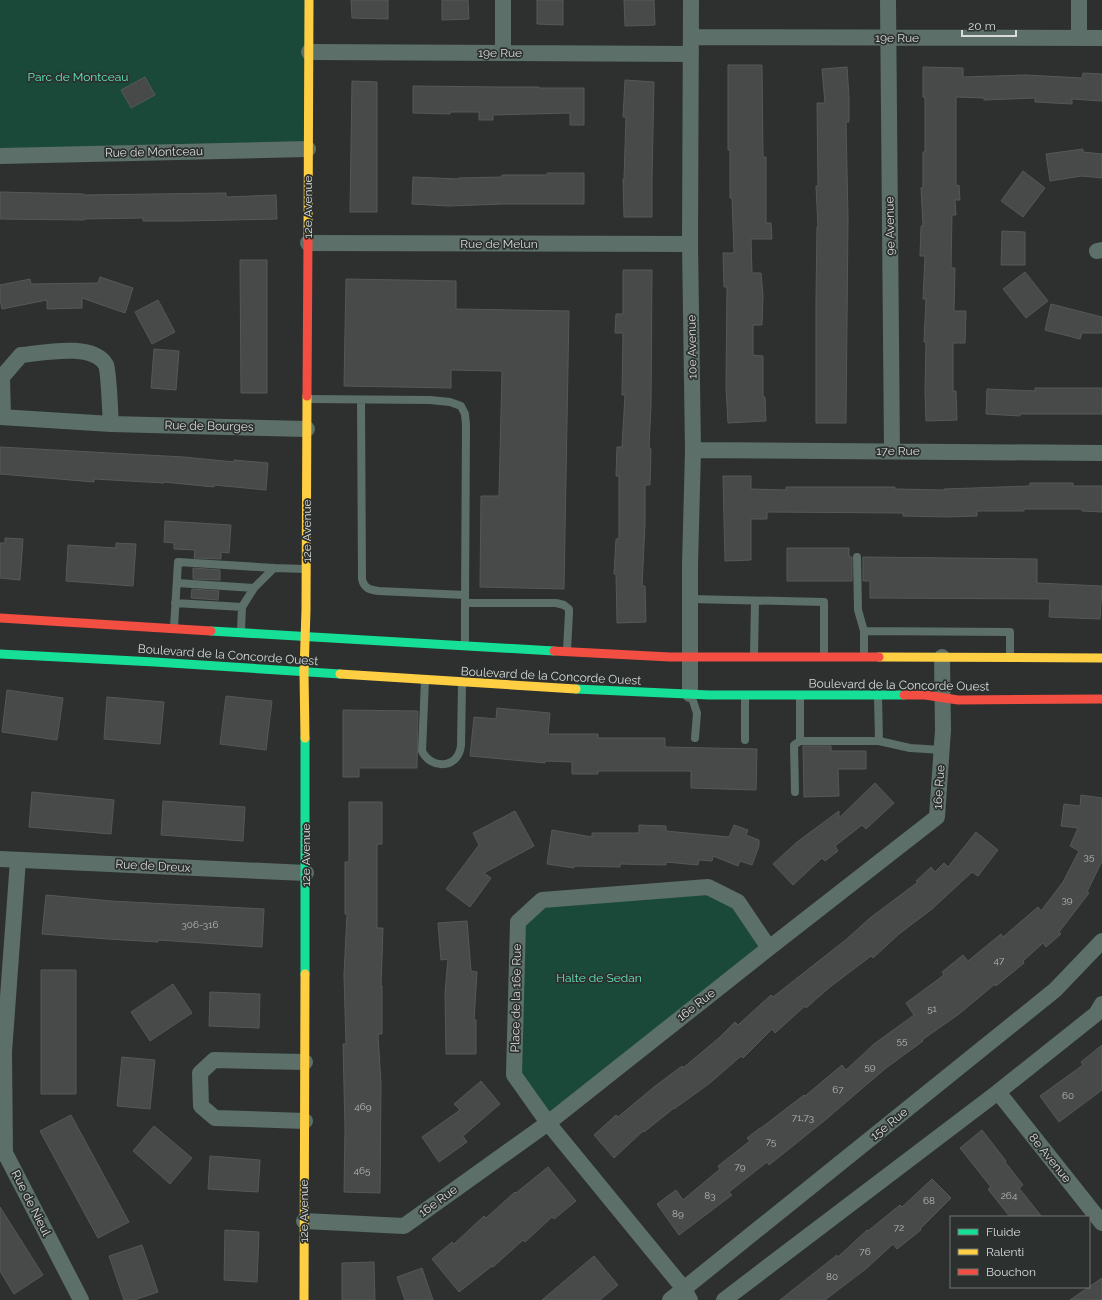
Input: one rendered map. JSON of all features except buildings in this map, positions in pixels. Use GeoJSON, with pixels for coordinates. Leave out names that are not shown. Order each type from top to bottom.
{"type":"FeatureCollection","features":[{"type":"Feature","properties":{"kind":"street","name":"12e Avenue"},"geometry":{"type":"LineString","coordinates":[[304,1300],[306,873],[304,672],[306,569],[309,0]]}},
{"type":"Feature","properties":{"kind":"street"},"geometry":{"type":"LineString","coordinates":[[503,0],[503,53]]}},
{"type":"Feature","properties":{"kind":"street","name":"10e Avenue"},"geometry":{"type":"LineString","coordinates":[[690,694],[690,565],[693,450],[690,244],[691,0]]}},
{"type":"Feature","properties":{"kind":"street","name":"9e Avenue"},"geometry":{"type":"LineString","coordinates":[[888,0],[892,451]]}},
{"type":"Feature","properties":{"kind":"street"},"geometry":{"type":"LineString","coordinates":[[1079,0],[1079,38]]}},
{"type":"Feature","properties":{"kind":"street","name":"19e Rue"},"geometry":{"type":"LineString","coordinates":[[691,37],[1102,38]]}},
{"type":"Feature","properties":{"kind":"street","name":"19e Rue"},"geometry":{"type":"LineString","coordinates":[[309,52],[691,54]]}},
{"type":"Feature","properties":{"kind":"street","name":"Rue de Montceau"},"geometry":{"type":"LineString","coordinates":[[0,156],[308,150]]}},
{"type":"Feature","properties":{"kind":"street","name":"Rue de Melun"},"geometry":{"type":"LineString","coordinates":[[308,243],[690,244]]}},
{"type":"Feature","properties":{"kind":"street","name":"Rue de Bourges"},"geometry":{"type":"LineString","coordinates":[[111,424],[106,366],[100,357],[78,350],[21,355],[2,377],[1,417],[111,424],[307,429]]}},
{"type":"Feature","properties":{"kind":"street","name":"17e Rue"},"geometry":{"type":"LineString","coordinates":[[693,450],[1102,452]]}},
{"type":"Feature","properties":{"kind":"street","name":"Boulevard de la Concorde Ouest"},"geometry":{"type":"LineString","coordinates":[[0,618],[465,646],[690,657],[1102,658]]}},
{"type":"Feature","properties":{"kind":"street","name":"Boulevard de la Concorde Ouest"},"geometry":{"type":"LineString","coordinates":[[0,654],[610,692],[745,695],[925,695],[958,700],[1102,699]]}},
{"type":"Feature","properties":{"kind":"street","name":"16e Rue"},"geometry":{"type":"LineString","coordinates":[[304,1221],[404,1226],[548,1123],[937,817],[942,750],[942,657]]}},
{"type":"Feature","properties":{"kind":"street","name":"Rue de Dreux"},"geometry":{"type":"LineString","coordinates":[[0,859],[306,873]]}},
{"type":"Feature","properties":{"kind":"street","name":"Rue de Nieul"},"geometry":{"type":"LineString","coordinates":[[18,860],[4,1052],[3,1155],[80,1300]]}},
{"type":"Feature","properties":{"kind":"street","name":"Place de la 16e Rue"},"geometry":{"type":"LineString","coordinates":[[687,1294],[548,1123],[514,1075],[518,922],[542,900],[708,887],[738,902],[769,948]]}},
{"type":"Feature","properties":{"kind":"street","name":"15e Rue"},"geometry":{"type":"LineString","coordinates":[[670,1300],[687,1294],[1055,990],[1102,941]]}},
{"type":"Feature","properties":{"kind":"street"},"geometry":{"type":"LineString","coordinates":[[724,1300],[998,1092],[1096,1014],[1102,1004]]}},
{"type":"Feature","properties":{"kind":"street"},"geometry":{"type":"LineString","coordinates":[[305,1062],[214,1060],[200,1073],[201,1106],[215,1118],[305,1121]]}},
{"type":"Feature","properties":{"kind":"street","name":"8e Avenue"},"geometry":{"type":"LineString","coordinates":[[998,1092],[1102,1223]]}},
{"type":"Feature","properties":{"kind":"lane"},"geometry":{"type":"LineString","coordinates":[[307,400],[440,401],[457,404],[463,409],[466,425],[465,646]]}},
{"type":"Feature","properties":{"kind":"lane"},"geometry":{"type":"LineString","coordinates":[[361,400],[362,579],[364,586],[368,589],[379,591],[465,599],[556,603],[566,606],[569,609],[567,651]]}},
{"type":"Feature","properties":{"kind":"lane"},"geometry":{"type":"LineString","coordinates":[[857,557],[858,610],[864,631],[864,658]]}},
{"type":"Feature","properties":{"kind":"lane"},"geometry":{"type":"LineString","coordinates":[[174,628],[178,562],[306,569]]}},
{"type":"Feature","properties":{"kind":"lane"},"geometry":{"type":"LineString","coordinates":[[241,632],[242,607],[254,588],[274,568]]}},
{"type":"Feature","properties":{"kind":"lane"},"geometry":{"type":"LineString","coordinates":[[176,583],[254,588]]}},
{"type":"Feature","properties":{"kind":"lane"},"geometry":{"type":"LineString","coordinates":[[690,599],[824,602],[824,658]]}},
{"type":"Feature","properties":{"kind":"lane"},"geometry":{"type":"LineString","coordinates":[[754,658],[755,601]]}},
{"type":"Feature","properties":{"kind":"lane"},"geometry":{"type":"LineString","coordinates":[[176,603],[242,607]]}},
{"type":"Feature","properties":{"kind":"lane"},"geometry":{"type":"LineString","coordinates":[[864,631],[1010,632],[1010,658]]}},
{"type":"Feature","properties":{"kind":"lane"},"geometry":{"type":"LineString","coordinates":[[425,680],[422,751],[426,758],[438,764],[453,762],[460,754],[462,683]]}},
{"type":"Feature","properties":{"kind":"lane"},"geometry":{"type":"LineString","coordinates":[[690,694],[697,713],[695,738]]}},
{"type":"Feature","properties":{"kind":"lane"},"geometry":{"type":"LineString","coordinates":[[745,695],[745,740]]}},
{"type":"Feature","properties":{"kind":"lane"},"geometry":{"type":"LineString","coordinates":[[800,695],[800,741]]}},
{"type":"Feature","properties":{"kind":"lane"},"geometry":{"type":"LineString","coordinates":[[878,696],[880,741]]}},
{"type":"Feature","properties":{"kind":"lane"},"geometry":{"type":"LineString","coordinates":[[795,792],[794,745],[800,741],[880,741],[910,748],[942,750]]}},
{"type":"Feature","properties":{"kind":"green space","name":"Parc de Montceau"},"geometry":{"type":"Polygon","coordinates":[[[0,0],[309,0],[308,149],[0,156],[0,0]]]}},
{"type":"Feature","properties":{"kind":"green space","name":"Halte de Sedan"},"geometry":{"type":"Polygon","coordinates":[[[708,887],[738,902],[769,948],[548,1123],[514,1075],[518,922],[542,900],[708,887]]]}},
{"type":"Feature","properties":{"kind":"traffic: fast"},"geometry":{"type":"LineString","coordinates":[[211,631],[554,651]]}},
{"type":"Feature","properties":{"kind":"traffic: fast"},"geometry":{"type":"LineString","coordinates":[[0,654],[340,674]]}},
{"type":"Feature","properties":{"kind":"traffic: fast"},"geometry":{"type":"LineString","coordinates":[[576,689],[709,695],[904,695]]}},
{"type":"Feature","properties":{"kind":"traffic: fast"},"geometry":{"type":"LineString","coordinates":[[305,738],[305,974]]}},
{"type":"Feature","properties":{"kind":"traffic: slow"},"geometry":{"type":"LineString","coordinates":[[308,239],[309,0]]}},
{"type":"Feature","properties":{"kind":"traffic: slow"},"geometry":{"type":"LineString","coordinates":[[305,738],[304,672],[306,610],[307,396]]}},
{"type":"Feature","properties":{"kind":"traffic: slow"},"geometry":{"type":"LineString","coordinates":[[879,657],[1102,658]]}},
{"type":"Feature","properties":{"kind":"traffic: slow"},"geometry":{"type":"LineString","coordinates":[[340,674],[576,689]]}},
{"type":"Feature","properties":{"kind":"traffic: slow"},"geometry":{"type":"LineString","coordinates":[[304,1300],[305,974]]}},
{"type":"Feature","properties":{"kind":"traffic: jam"},"geometry":{"type":"LineString","coordinates":[[307,396],[308,239]]}},
{"type":"Feature","properties":{"kind":"traffic: jam"},"geometry":{"type":"LineString","coordinates":[[0,618],[211,631]]}},
{"type":"Feature","properties":{"kind":"traffic: jam"},"geometry":{"type":"LineString","coordinates":[[554,651],[670,657],[879,657]]}},
{"type":"Feature","properties":{"kind":"traffic: jam"},"geometry":{"type":"LineString","coordinates":[[904,695],[925,695],[958,700],[1102,699]]}}]}
